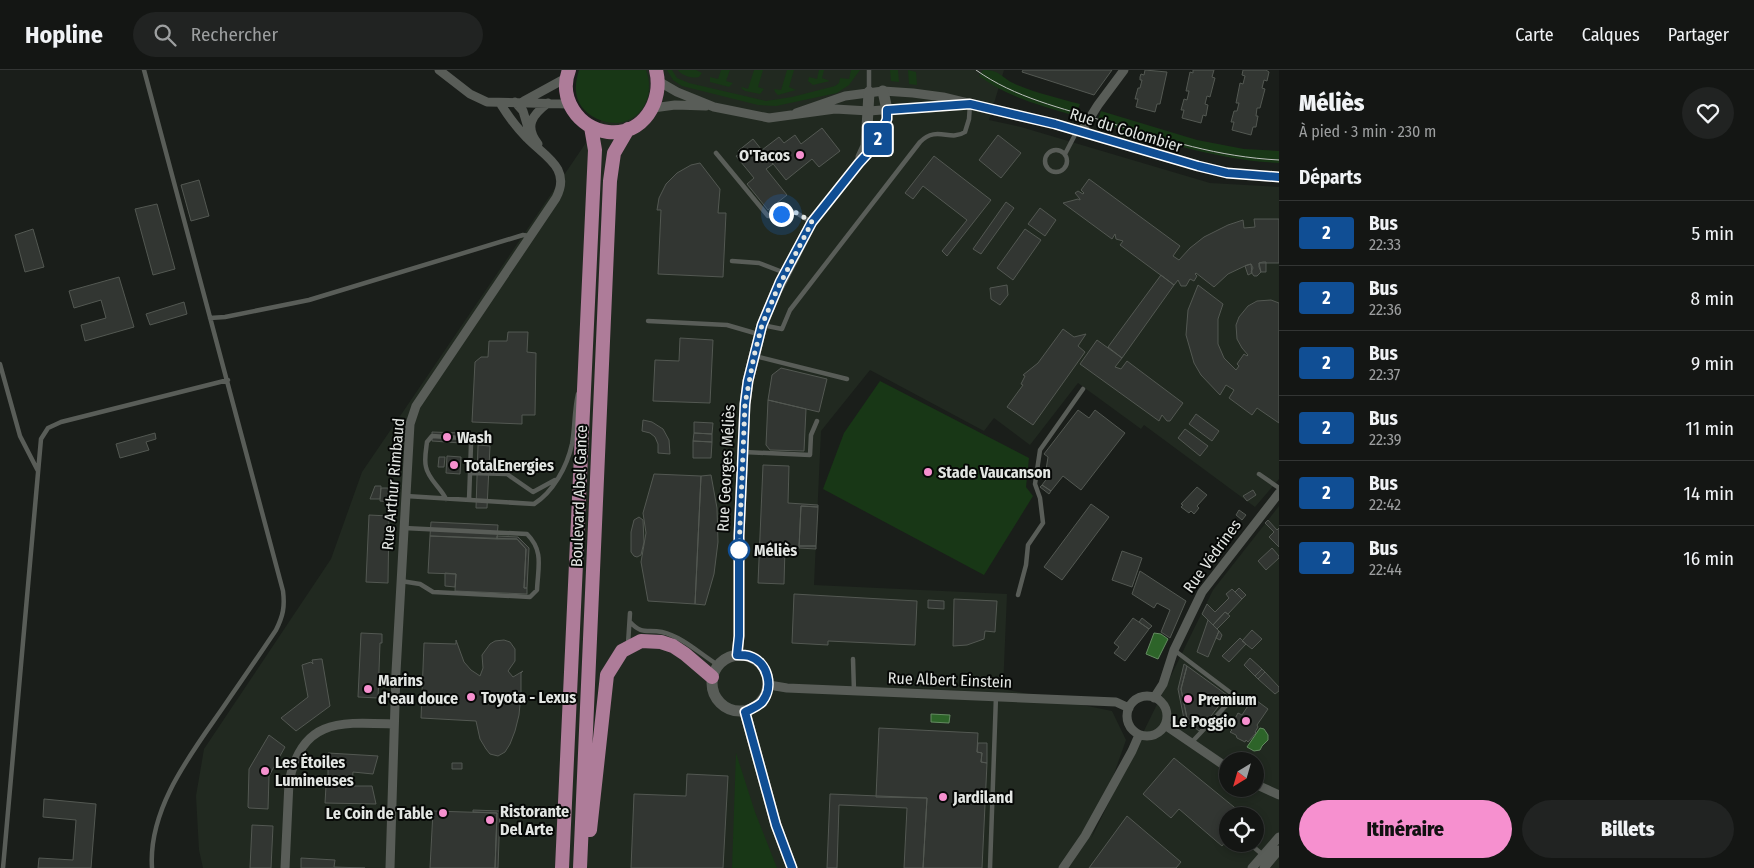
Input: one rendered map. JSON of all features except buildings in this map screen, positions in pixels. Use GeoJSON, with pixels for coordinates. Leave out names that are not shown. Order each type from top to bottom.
{"type":"FeatureCollection","features":[{"type":"Feature","properties":{"kind":"main road"},"geometry":{"type":"LineString","coordinates":[[568,74],[566,91],[569,104],[578,117],[591,127],[609,132],[628,129],[642,121],[652,108],[658,93],[657,75]]}},
{"type":"Feature","properties":{"kind":"main road","name":"Boulevard Abel Gance"},"geometry":{"type":"LineString","coordinates":[[562,868],[595,150],[591,127]]}},
{"type":"Feature","properties":{"kind":"main road","name":"Boulevard Abel Gance"},"geometry":{"type":"LineString","coordinates":[[580,868],[610,181],[614,153],[628,129]]}},
{"type":"Feature","properties":{"kind":"main road"},"geometry":{"type":"LineString","coordinates":[[584,868],[592,814],[607,674],[622,651],[641,642],[651,641],[672,646],[698,664],[715,671]]}},
{"type":"Feature","properties":{"kind":"street"},"geometry":{"type":"LineString","coordinates":[[440,70],[476,97],[487,102],[569,104]]}},
{"type":"Feature","properties":{"kind":"street"},"geometry":{"type":"LineString","coordinates":[[1079,131],[1124,70]]}},
{"type":"Feature","properties":{"kind":"street"},"geometry":{"type":"LineString","coordinates":[[519,102],[568,74]]}},
{"type":"Feature","properties":{"kind":"street","name":"Rue du Colombier"},"geometry":{"type":"LineString","coordinates":[[657,75],[677,92],[714,106],[769,118],[835,109],[869,111],[968,104]]}},
{"type":"Feature","properties":{"kind":"street","name":"Rue du Colombier"},"geometry":{"type":"LineString","coordinates":[[796,113],[844,96],[869,92],[883,91],[942,97],[1047,122],[1227,173],[1279,177]]}},
{"type":"Feature","properties":{"kind":"street","name":"Rue Georges Méliès"},"geometry":{"type":"LineString","coordinates":[[737,655],[739,636],[739,543],[745,404],[754,356],[761,330],[785,273],[812,222],[870,151],[882,131],[887,119],[883,91]]}},
{"type":"Feature","properties":{"kind":"street","name":"Rue Georges Méliès"},"geometry":{"type":"LineString","coordinates":[[859,163],[866,146],[869,92]]}},
{"type":"Feature","properties":{"kind":"street","name":"Rue Arthur Rimbaud"},"geometry":{"type":"LineString","coordinates":[[519,102],[524,111],[527,128],[544,152]]}},
{"type":"Feature","properties":{"kind":"street","name":"Rue Arthur Rimbaud"},"geometry":{"type":"LineString","coordinates":[[390,868],[394,724],[401,581],[404,528],[410,496],[410,424],[416,406],[531,236],[556,198],[561,186],[561,180],[554,162],[517,127],[500,103]]}},
{"type":"Feature","properties":{"kind":"street"},"geometry":{"type":"LineString","coordinates":[[533,137],[531,121],[536,112],[548,103]]}},
{"type":"Feature","properties":{"kind":"street","name":"Rue du Colombier"},"geometry":{"type":"LineString","coordinates":[[652,108],[675,105],[714,106]]}},
{"type":"Feature","properties":{"kind":"street","name":"Rue Védrines"},"geometry":{"type":"LineString","coordinates":[[1154,698],[1163,684],[1174,650],[1202,592],[1279,493]]}},
{"type":"Feature","properties":{"kind":"street"},"geometry":{"type":"LineString","coordinates":[[737,655],[750,656],[760,663],[767,673],[768,685],[766,694],[754,709],[745,712],[732,711],[722,706],[714,696],[711,687],[715,671],[730,656],[737,655]]}},
{"type":"Feature","properties":{"kind":"street","name":"Rue Albert Einstein"},"geometry":{"type":"LineString","coordinates":[[768,685],[787,688],[1116,702],[1129,708]]}},
{"type":"Feature","properties":{"kind":"street"},"geometry":{"type":"LineString","coordinates":[[1142,697],[1154,698],[1164,706],[1167,712],[1165,725],[1157,734],[1145,736],[1134,731],[1128,721],[1129,708],[1132,703],[1142,697]]}},
{"type":"Feature","properties":{"kind":"street"},"geometry":{"type":"LineString","coordinates":[[745,712],[776,825],[792,868]]}},
{"type":"Feature","properties":{"kind":"street"},"geometry":{"type":"LineString","coordinates":[[285,868],[290,782],[292,769],[301,748],[322,730],[336,724],[353,722],[394,724]]}},
{"type":"Feature","properties":{"kind":"street"},"geometry":{"type":"LineString","coordinates":[[1165,725],[1219,762]]}},
{"type":"Feature","properties":{"kind":"street"},"geometry":{"type":"LineString","coordinates":[[1063,868],[1085,836],[1132,751],[1139,734]]}},
{"type":"Feature","properties":{"kind":"street"},"geometry":{"type":"LineString","coordinates":[[1264,788],[1279,795]]}},
{"type":"Feature","properties":{"kind":"street"},"geometry":{"type":"LineString","coordinates":[[1252,868],[1279,837]]}},
{"type":"Feature","properties":{"kind":"street"},"geometry":{"type":"LineString","coordinates":[[1264,868],[1279,850]]}},
{"type":"Feature","properties":{"kind":"lane"},"geometry":{"type":"LineString","coordinates":[[144,70],[228,380],[283,591],[285,607],[276,630],[178,776],[158,822],[152,868]]}},
{"type":"Feature","properties":{"kind":"lane"},"geometry":{"type":"LineString","coordinates":[[869,92],[870,70]]}},
{"type":"Feature","properties":{"kind":"lane"},"geometry":{"type":"LineString","coordinates":[[648,321],[727,325],[761,330],[782,329],[790,310],[926,136],[940,133],[957,135],[966,132],[969,119],[968,104]]}},
{"type":"Feature","properties":{"kind":"lane"},"geometry":{"type":"LineString","coordinates":[[1065,154],[1055,150],[1048,153],[1045,160],[1047,168],[1053,173],[1064,170],[1068,163],[1065,154],[1079,131]]}},
{"type":"Feature","properties":{"kind":"lane"},"geometry":{"type":"LineString","coordinates":[[716,153],[768,216],[795,212],[812,222]]}},
{"type":"Feature","properties":{"kind":"lane"},"geometry":{"type":"LineString","coordinates":[[210,318],[225,317],[309,300],[523,236],[531,236]]}},
{"type":"Feature","properties":{"kind":"lane"},"geometry":{"type":"LineString","coordinates":[[732,261],[758,263],[785,273]]}},
{"type":"Feature","properties":{"kind":"lane"},"geometry":{"type":"LineString","coordinates":[[754,356],[847,379]]}},
{"type":"Feature","properties":{"kind":"lane"},"geometry":{"type":"LineString","coordinates":[[0,364],[20,436],[38,472]]}},
{"type":"Feature","properties":{"kind":"lane"},"geometry":{"type":"LineString","coordinates":[[410,496],[534,504],[544,498],[565,468],[572,444],[575,408],[584,369]]}},
{"type":"Feature","properties":{"kind":"lane"},"geometry":{"type":"LineString","coordinates":[[3,868],[42,439],[48,428],[61,422],[228,380]]}},
{"type":"Feature","properties":{"kind":"lane"},"geometry":{"type":"LineString","coordinates":[[1018,595],[1026,565],[1028,545],[1043,523],[1040,498],[1035,484],[1040,450],[1083,389]]}},
{"type":"Feature","properties":{"kind":"lane"},"geometry":{"type":"LineString","coordinates":[[744,452],[810,455],[811,435],[817,421]]}},
{"type":"Feature","properties":{"kind":"lane"},"geometry":{"type":"LineString","coordinates":[[446,499],[425,466],[427,442],[432,436],[461,438],[471,444],[469,500]]}},
{"type":"Feature","properties":{"kind":"lane"},"geometry":{"type":"LineString","coordinates":[[470,473],[507,474],[533,492],[557,480]]}},
{"type":"Feature","properties":{"kind":"lane"},"geometry":{"type":"LineString","coordinates":[[1260,474],[1279,488]]}},
{"type":"Feature","properties":{"kind":"lane"},"geometry":{"type":"LineString","coordinates":[[401,581],[420,584],[433,592],[530,597],[537,590],[539,550],[527,534],[404,528]]}},
{"type":"Feature","properties":{"kind":"lane"},"geometry":{"type":"LineString","coordinates":[[628,647],[630,613]]}},
{"type":"Feature","properties":{"kind":"lane"},"geometry":{"type":"LineString","coordinates":[[630,622],[642,632],[660,632],[676,637],[715,671]]}},
{"type":"Feature","properties":{"kind":"lane"},"geometry":{"type":"LineString","coordinates":[[1174,650],[1235,696],[1191,743]]}},
{"type":"Feature","properties":{"kind":"lane"},"geometry":{"type":"LineString","coordinates":[[853,659],[854,690]]}},
{"type":"Feature","properties":{"kind":"lane"},"geometry":{"type":"LineString","coordinates":[[990,868],[996,696]]}},
{"type":"Feature","properties":{"kind":"lane"},"geometry":{"type":"LineString","coordinates":[[1259,852],[1263,855]]}},
{"type":"Feature","properties":{"kind":"shaded area"},"geometry":{"type":"Polygon","coordinates":[[[579,70],[646,70],[649,86],[646,102],[637,114],[623,122],[616,123],[596,118],[585,111],[578,100],[576,85],[579,70]]]}},
{"type":"Feature","properties":{"kind":"shaded area"},"geometry":{"type":"Polygon","coordinates":[[[606,70],[1004,70],[989,120],[1021,127],[1210,183],[1279,187],[1279,479],[1255,507],[1144,425],[1141,429],[1078,383],[1030,445],[994,418],[984,431],[870,370],[821,431],[814,585],[1007,594],[1003,689],[1112,711],[1126,740],[1091,839],[1213,590],[1279,506],[1279,868],[203,868],[199,850],[196,796],[204,749],[331,559],[362,472],[613,103],[606,70]]]}},
{"type":"Feature","properties":{"kind":"shaded area"},"geometry":{"type":"Polygon","coordinates":[[[667,70],[672,70],[677,78],[689,83],[766,101],[792,97],[835,86],[839,83],[840,78],[849,79],[851,70],[860,70],[849,85],[837,93],[776,106],[758,105],[682,86],[673,80],[667,70]]]}},
{"type":"Feature","properties":{"kind":"shaded area"},"geometry":{"type":"Polygon","coordinates":[[[678,70],[696,70],[702,73],[697,78],[682,74],[678,70]]]}},
{"type":"Feature","properties":{"kind":"shaded area"},"geometry":{"type":"Polygon","coordinates":[[[721,70],[730,70],[726,81],[733,83],[729,87],[710,82],[710,77],[718,79],[721,70]]]}},
{"type":"Feature","properties":{"kind":"shaded area"},"geometry":{"type":"Polygon","coordinates":[[[754,70],[763,70],[758,87],[764,89],[760,94],[745,91],[741,88],[748,89],[754,70]]]}},
{"type":"Feature","properties":{"kind":"shaded area"},"geometry":{"type":"Polygon","coordinates":[[[787,70],[794,70],[789,87],[796,90],[778,95],[774,89],[781,90],[787,70]]]}},
{"type":"Feature","properties":{"kind":"shaded area"},"geometry":{"type":"Polygon","coordinates":[[[819,70],[824,70],[822,78],[830,81],[813,85],[808,81],[809,77],[817,79],[819,70]]]}},
{"type":"Feature","properties":{"kind":"shaded area"},"geometry":{"type":"Polygon","coordinates":[[[890,70],[898,70],[899,82],[891,81],[890,70]]]}},
{"type":"Feature","properties":{"kind":"shaded area"},"geometry":{"type":"Polygon","coordinates":[[[908,70],[916,72],[917,85],[909,84],[908,70]]]}},
{"type":"Feature","properties":{"kind":"shaded area"},"geometry":{"type":"Polygon","coordinates":[[[983,70],[994,71],[1010,82],[1031,90],[1080,104],[1075,116],[1025,100],[990,84],[979,76],[983,70]]]}},
{"type":"Feature","properties":{"kind":"shaded area"},"geometry":{"type":"Polygon","coordinates":[[[1101,111],[1197,140],[1244,149],[1279,151],[1279,163],[1232,158],[1142,136],[1097,122],[1101,111]]]}},
{"type":"Feature","properties":{"kind":"shaded area","name":"Stade Vaucanson"},"geometry":{"type":"Polygon","coordinates":[[[880,381],[1029,458],[1026,487],[1033,496],[984,575],[823,489],[844,433],[880,381]]]}},
{"type":"Feature","properties":{"kind":"shaded area"},"geometry":{"type":"Polygon","coordinates":[[[1154,633],[1161,634],[1168,639],[1158,659],[1146,654],[1154,633]]]}},
{"type":"Feature","properties":{"kind":"shaded area"},"geometry":{"type":"Polygon","coordinates":[[[931,714],[950,715],[949,723],[931,722],[931,714]]]}},
{"type":"Feature","properties":{"kind":"shaded area"},"geometry":{"type":"Polygon","coordinates":[[[1260,728],[1264,729],[1268,735],[1268,740],[1260,750],[1254,751],[1247,747],[1260,728]]]}},
{"type":"Feature","properties":{"kind":"shaded area"},"geometry":{"type":"Polygon","coordinates":[[[736,753],[755,812],[777,868],[732,868],[736,753]]]}},
{"type":"Feature","properties":{"kind":"tram line"},"geometry":{"type":"LineString","coordinates":[[976,70],[1007,88],[1039,101],[1150,135],[1192,147],[1235,155],[1279,160]]}},
{"type":"Feature","properties":{"kind":"bus line","name":"2"},"geometry":{"type":"LineString","coordinates":[[792,868],[776,825],[745,712],[754,709],[766,694],[768,685],[767,673],[760,663],[750,656],[737,655],[739,636],[739,536],[745,404],[748,381],[762,325],[785,273],[812,222],[870,151],[887,119],[887,110],[966,103],[1055,124],[1227,173],[1279,177]]}},
{"type":"Feature","properties":{"kind":"place","name":"O'Tacos"},"geometry":{"type":"Point","coordinates":[800,155]}},
{"type":"Feature","properties":{"kind":"place","name":"Wash"},"geometry":{"type":"Point","coordinates":[447,437]}},
{"type":"Feature","properties":{"kind":"place","name":"TotalEnergies"},"geometry":{"type":"Point","coordinates":[454,465]}},
{"type":"Feature","properties":{"kind":"place","name":"Stade Vaucanson"},"geometry":{"type":"Point","coordinates":[928,472]}},
{"type":"Feature","properties":{"kind":"place","name":"Méliès"},"geometry":{"type":"Point","coordinates":[739,550]}},
{"type":"Feature","properties":{"kind":"place","name":"Marins d'eau douce"},"geometry":{"type":"Point","coordinates":[368,689]}},
{"type":"Feature","properties":{"kind":"place","name":"Toyota - Lexus"},"geometry":{"type":"Point","coordinates":[471,697]}},
{"type":"Feature","properties":{"kind":"place","name":"Premium"},"geometry":{"type":"Point","coordinates":[1188,699]}},
{"type":"Feature","properties":{"kind":"place","name":"Le Poggio"},"geometry":{"type":"Point","coordinates":[1246,721]}},
{"type":"Feature","properties":{"kind":"place","name":"Les Étoiles Lumineuses"},"geometry":{"type":"Point","coordinates":[265,771]}},
{"type":"Feature","properties":{"kind":"place","name":"Jardiland"},"geometry":{"type":"Point","coordinates":[943,797]}},
{"type":"Feature","properties":{"kind":"place","name":"Le Coin de Table"},"geometry":{"type":"Point","coordinates":[443,813]}},
{"type":"Feature","properties":{"kind":"place","name":"Ristorante Del Arte"},"geometry":{"type":"Point","coordinates":[490,820]}},
{"type":"Feature","properties":{"kind":"route"},"geometry":{"type":"LineString","coordinates":[[739,550],[744,452],[743,433],[748,381],[762,325],[785,273],[812,222],[795,212],[781,214]]}}]}
